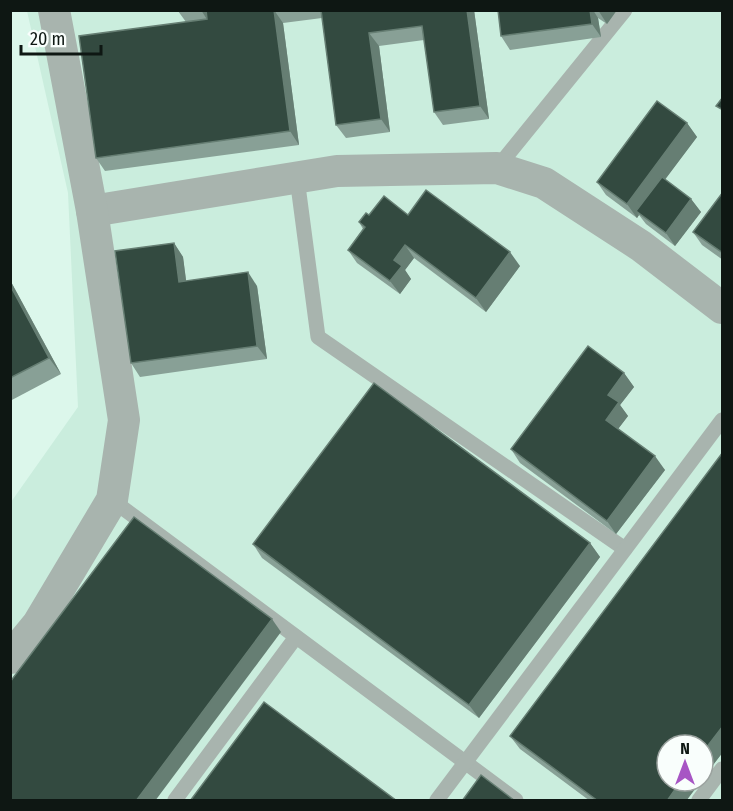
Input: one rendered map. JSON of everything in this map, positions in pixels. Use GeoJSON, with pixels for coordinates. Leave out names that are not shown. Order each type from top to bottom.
{"type":"FeatureCollection","features":[{"type":"Feature","properties":{"kind":"street"},"geometry":{"type":"LineString","coordinates":[[10,658],[38,624],[112,500],[124,420],[92,211],[54,10]]}},
{"type":"Feature","properties":{"kind":"street"},"geometry":{"type":"LineString","coordinates":[[92,211],[337,171],[497,168],[544,183],[641,246],[723,308]]}},
{"type":"Feature","properties":{"kind":"lane"},"geometry":{"type":"LineString","coordinates":[[497,168],[625,10]]}},
{"type":"Feature","properties":{"kind":"lane"},"geometry":{"type":"LineString","coordinates":[[297,178],[318,337],[625,549]]}},
{"type":"Feature","properties":{"kind":"lane"},"geometry":{"type":"LineString","coordinates":[[437,801],[723,420]]}},
{"type":"Feature","properties":{"kind":"lane"},"geometry":{"type":"LineString","coordinates":[[112,500],[516,801]]}},
{"type":"Feature","properties":{"kind":"lane"},"geometry":{"type":"LineString","coordinates":[[175,801],[296,637]]}},
{"type":"Feature","properties":{"kind":"lane"},"geometry":{"type":"LineString","coordinates":[[699,801],[723,769]]}},
{"type":"Feature","properties":{"kind":"shaded area"},"geometry":{"type":"Polygon","coordinates":[[[27,11],[722,11],[722,800],[11,800],[11,502],[78,407],[68,193],[27,11]]]}},
{"type":"Feature","properties":{"kind":"building"},"geometry":{"type":"Polygon","coordinates":[[[206,10],[274,10],[290,131],[96,158],[79,36],[207,19],[206,10]]]}},
{"type":"Feature","properties":{"kind":"building"},"geometry":{"type":"Polygon","coordinates":[[[321,10],[467,10],[480,106],[434,112],[422,26],[369,33],[381,119],[336,125],[321,10]]]}},
{"type":"Feature","properties":{"kind":"building"},"geometry":{"type":"Polygon","coordinates":[[[498,10],[590,10],[592,24],[501,36],[498,10]]]}},
{"type":"Feature","properties":{"kind":"building"},"geometry":{"type":"Polygon","coordinates":[[[723,97],[723,110],[716,106],[723,97]]]}},
{"type":"Feature","properties":{"kind":"building"},"geometry":{"type":"Polygon","coordinates":[[[657,101],[687,123],[627,204],[597,182],[657,101]]]}},
{"type":"Feature","properties":{"kind":"building"},"geometry":{"type":"Polygon","coordinates":[[[662,177],[691,199],[666,233],[636,211],[662,177]]]}},
{"type":"Feature","properties":{"kind":"building"},"geometry":{"type":"Polygon","coordinates":[[[426,190],[510,252],[476,298],[405,245],[394,260],[402,266],[390,281],[348,250],[365,227],[359,222],[366,213],[369,215],[384,196],[408,215],[426,190]]]}},
{"type":"Feature","properties":{"kind":"building"},"geometry":{"type":"Polygon","coordinates":[[[723,192],[723,253],[693,232],[723,192]]]}},
{"type":"Feature","properties":{"kind":"building"},"geometry":{"type":"Polygon","coordinates":[[[174,243],[179,282],[248,272],[257,346],[131,363],[115,251],[174,243]]]}},
{"type":"Feature","properties":{"kind":"building"},"geometry":{"type":"Polygon","coordinates":[[[10,285],[49,358],[10,378],[10,285]]]}},
{"type":"Feature","properties":{"kind":"building"},"geometry":{"type":"Polygon","coordinates":[[[588,346],[624,373],[608,395],[619,402],[606,420],[655,456],[607,521],[511,449],[588,346]]]}},
{"type":"Feature","properties":{"kind":"building"},"geometry":{"type":"Polygon","coordinates":[[[374,383],[590,543],[469,705],[253,544],[374,383]]]}},
{"type":"Feature","properties":{"kind":"building"},"geometry":{"type":"Polygon","coordinates":[[[723,452],[723,726],[715,736],[715,733],[655,733],[655,793],[673,793],[667,801],[598,801],[510,736],[723,452]]]}},
{"type":"Feature","properties":{"kind":"building"},"geometry":{"type":"Polygon","coordinates":[[[134,517],[272,619],[136,801],[13,801],[10,799],[10,682],[134,517]]]}},
{"type":"Feature","properties":{"kind":"building"},"geometry":{"type":"Polygon","coordinates":[[[264,702],[397,801],[190,801],[264,702]]]}},
{"type":"Feature","properties":{"kind":"building"},"geometry":{"type":"Polygon","coordinates":[[[481,775],[515,801],[462,801],[481,775]]]}}]}
